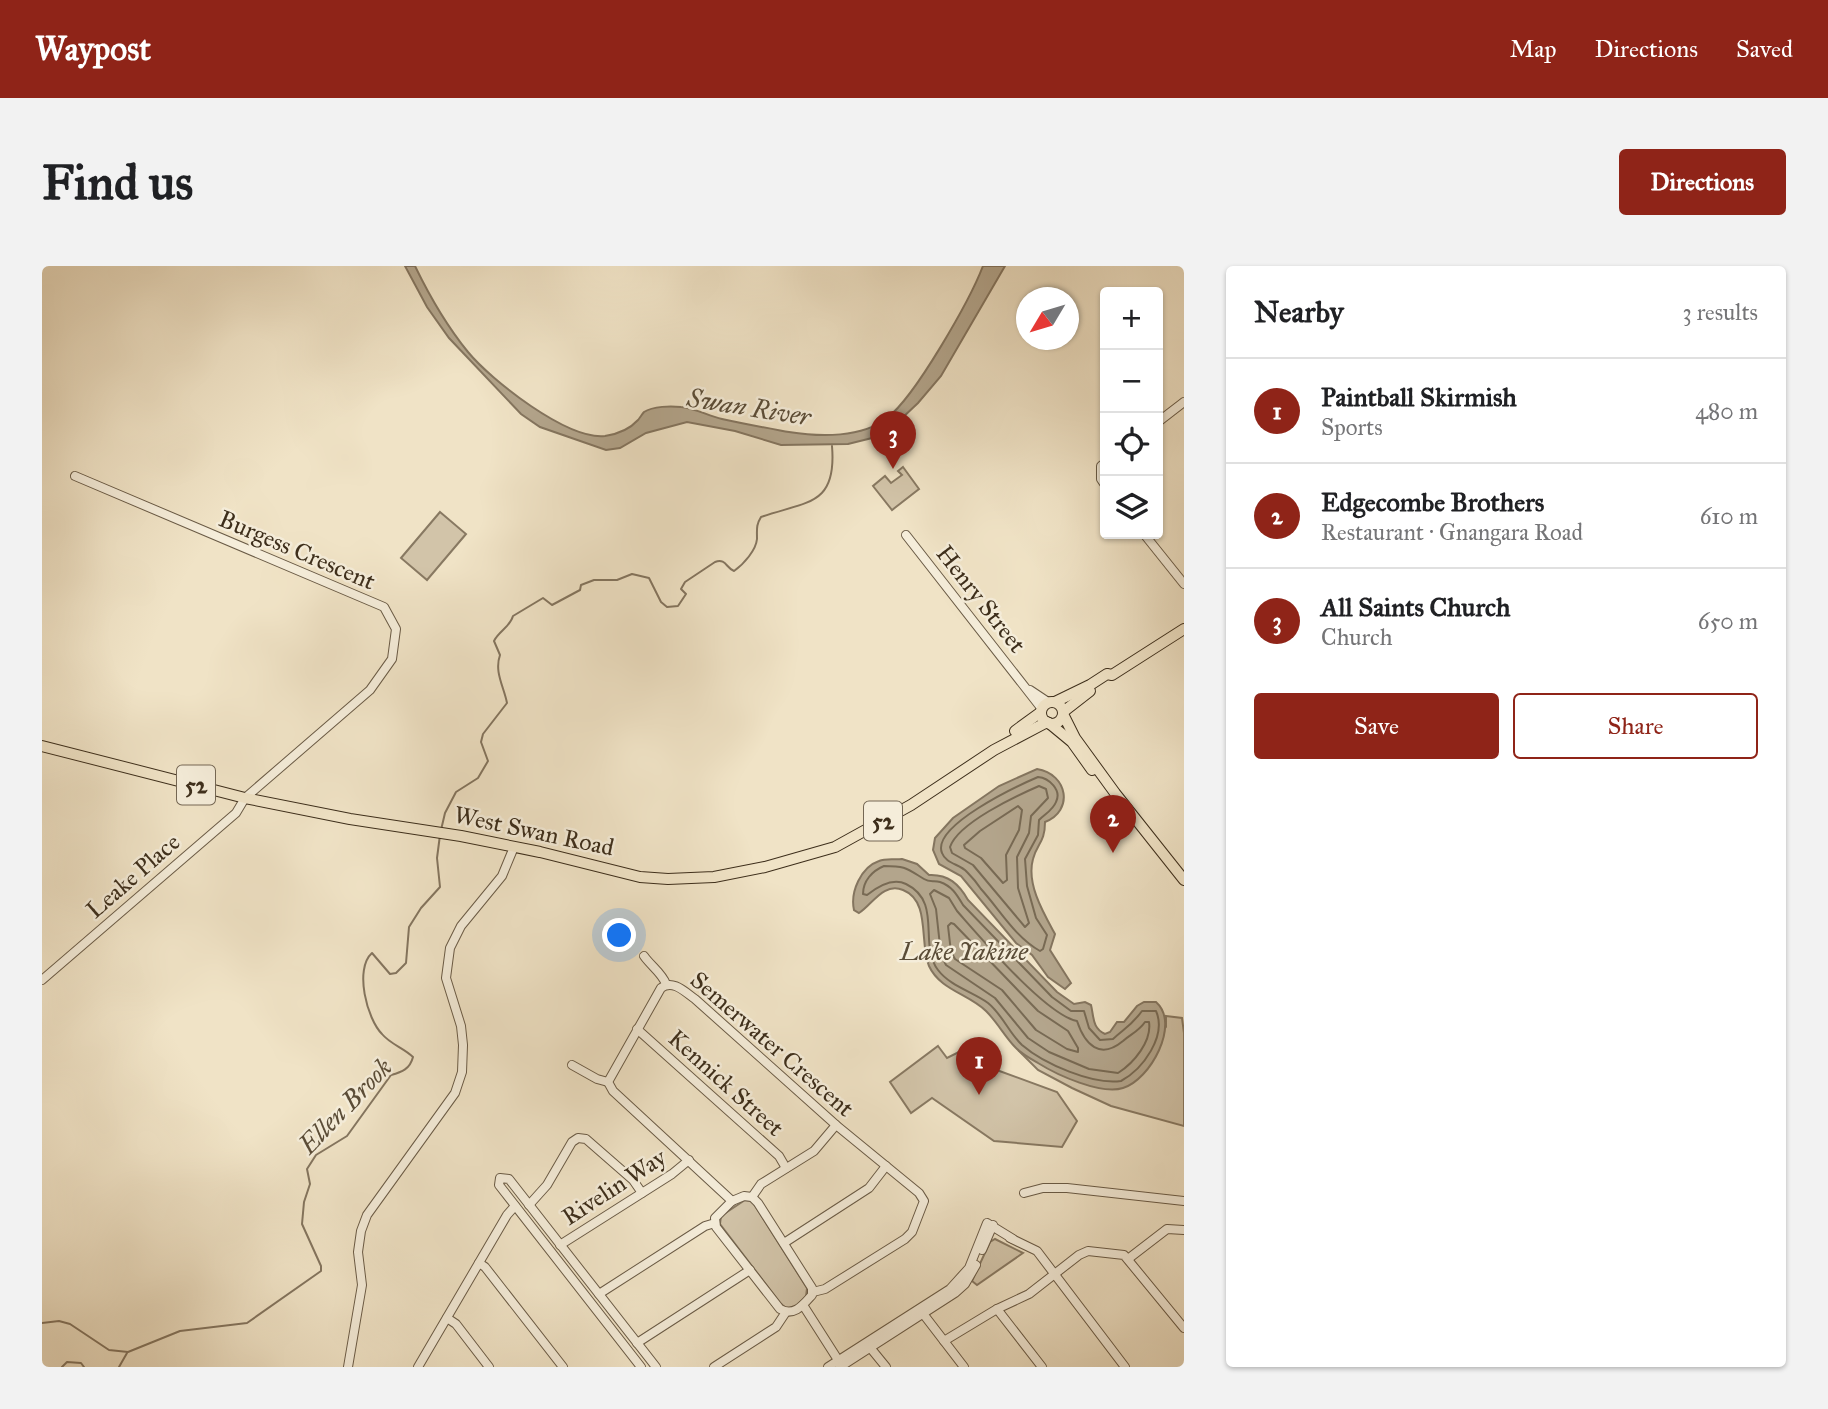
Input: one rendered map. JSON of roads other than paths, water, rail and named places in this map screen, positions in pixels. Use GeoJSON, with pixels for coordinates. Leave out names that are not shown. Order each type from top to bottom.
{"type":"FeatureCollection","features":[{"type":"Feature","properties":{"kind":"main road","name":"West Swan Road"},"geometry":{"type":"LineString","coordinates":[[1063,713],[1083,696],[1110,680],[1112,675],[1184,629]]}},
{"type":"Feature","properties":{"kind":"main road","name":"West Swan Road"},"geometry":{"type":"LineString","coordinates":[[994,750],[997,743],[1030,722],[1047,706],[1107,674],[1112,675]]}},
{"type":"Feature","properties":{"kind":"main road"},"geometry":{"type":"LineString","coordinates":[[1115,793],[1087,765],[1072,742],[1048,723],[1047,706],[1061,706],[1075,738],[1184,880]]}},
{"type":"Feature","properties":{"kind":"main road","name":"52"},"geometry":{"type":"LineString","coordinates":[[1048,723],[1057,723],[1063,713]]}},
{"type":"Feature","properties":{"kind":"main road","name":"West Swan Road"},"geometry":{"type":"LineString","coordinates":[[42,746],[245,798],[350,819],[461,836],[640,877],[668,879],[713,877],[765,867],[835,847],[951,779],[994,750],[1048,723]]}},
{"type":"Feature","properties":{"kind":"street"},"geometry":{"type":"LineString","coordinates":[[1163,418],[1184,402]]}},
{"type":"Feature","properties":{"kind":"street","name":"Burgess Crescent"},"geometry":{"type":"LineString","coordinates":[[75,476],[384,607],[396,629],[392,659],[370,690],[245,798]]}},
{"type":"Feature","properties":{"kind":"street","name":"Henry Street"},"geometry":{"type":"LineString","coordinates":[[906,535],[1025,687],[1047,706]]}},
{"type":"Feature","properties":{"kind":"street"},"geometry":{"type":"LineString","coordinates":[[1148,539],[1184,584]]}},
{"type":"Feature","properties":{"kind":"street","name":"Leake Place"},"geometry":{"type":"LineString","coordinates":[[42,980],[236,813],[245,798]]}},
{"type":"Feature","properties":{"kind":"street"},"geometry":{"type":"LineString","coordinates":[[348,1367],[362,1285],[358,1252],[367,1215],[455,1093],[462,1072],[461,1027],[446,978],[450,948],[461,926],[502,876],[514,847]]}},
{"type":"Feature","properties":{"kind":"street"},"geometry":{"type":"LineString","coordinates":[[644,956],[664,978],[666,984]]}},
{"type":"Feature","properties":{"kind":"street","name":"Semerwater Crescent"},"geometry":{"type":"LineString","coordinates":[[608,1082],[661,988],[672,984],[695,999],[836,1125],[919,1193],[924,1201],[912,1232],[905,1239],[825,1289],[813,1292]]}},
{"type":"Feature","properties":{"kind":"street","name":"Kennick Street"},"geometry":{"type":"LineString","coordinates":[[637,1029],[779,1156],[786,1168]]}},
{"type":"Feature","properties":{"kind":"street"},"geometry":{"type":"LineString","coordinates":[[572,1065],[608,1082],[612,1091],[732,1202]]}},
{"type":"Feature","properties":{"kind":"street"},"geometry":{"type":"LineString","coordinates":[[752,1196],[761,1184],[814,1150],[836,1125]]}},
{"type":"Feature","properties":{"kind":"street"},"geometry":{"type":"LineString","coordinates":[[529,1205],[547,1185],[572,1142],[578,1138],[586,1139],[633,1180],[642,1193]]}},
{"type":"Feature","properties":{"kind":"street","name":"Rivelin Way"},"geometry":{"type":"LineString","coordinates":[[560,1245],[672,1174],[689,1160]]}},
{"type":"Feature","properties":{"kind":"street"},"geometry":{"type":"LineString","coordinates":[[783,1243],[869,1188],[886,1166]]}},
{"type":"Feature","properties":{"kind":"street"},"geometry":{"type":"LineString","coordinates":[[641,1367],[499,1185],[500,1178],[509,1179],[656,1367]]}},
{"type":"Feature","properties":{"kind":"street"},"geometry":{"type":"LineString","coordinates":[[1024,1193],[1043,1188],[1067,1188],[1184,1201]]}},
{"type":"Feature","properties":{"kind":"street"},"geometry":{"type":"LineString","coordinates":[[715,1223],[719,1213],[732,1202],[744,1196],[752,1196]]}},
{"type":"Feature","properties":{"kind":"street"},"geometry":{"type":"LineString","coordinates":[[715,1223],[780,1309],[794,1312],[813,1292],[752,1196]]}},
{"type":"Feature","properties":{"kind":"street"},"geometry":{"type":"LineString","coordinates":[[418,1367],[507,1215],[515,1206]]}},
{"type":"Feature","properties":{"kind":"street"},"geometry":{"type":"LineString","coordinates":[[599,1294],[705,1226],[715,1223]]}},
{"type":"Feature","properties":{"kind":"street"},"geometry":{"type":"LineString","coordinates":[[828,1367],[840,1364],[921,1311],[955,1293],[972,1274],[989,1228],[1037,1251],[1125,1367]]}},
{"type":"Feature","properties":{"kind":"street"},"geometry":{"type":"LineString","coordinates":[[1128,1259],[1167,1228],[1184,1230]]}},
{"type":"Feature","properties":{"kind":"street"},"geometry":{"type":"LineString","coordinates":[[944,1341],[997,1309],[1030,1294],[1079,1255],[1088,1251],[1124,1255],[1184,1328]]}},
{"type":"Feature","properties":{"kind":"street"},"geometry":{"type":"LineString","coordinates":[[479,1264],[485,1267],[563,1367]]}},
{"type":"Feature","properties":{"kind":"street"},"geometry":{"type":"LineString","coordinates":[[637,1343],[750,1270]]}},
{"type":"Feature","properties":{"kind":"street"},"geometry":{"type":"LineString","coordinates":[[803,1305],[840,1364]]}},
{"type":"Feature","properties":{"kind":"street"},"geometry":{"type":"LineString","coordinates":[[997,1309],[1042,1367]]}},
{"type":"Feature","properties":{"kind":"street"},"geometry":{"type":"LineString","coordinates":[[921,1311],[964,1367]]}},
{"type":"Feature","properties":{"kind":"street"},"geometry":{"type":"LineString","coordinates":[[714,1367],[776,1327],[786,1312]]}},
{"type":"Feature","properties":{"kind":"street"},"geometry":{"type":"LineString","coordinates":[[447,1318],[456,1324],[489,1367]]}},
{"type":"Feature","properties":{"kind":"street"},"geometry":{"type":"LineString","coordinates":[[868,1345],[886,1367]]}},
{"type":"Feature","properties":{"kind":"water","name":"Swan River"},"geometry":{"type":"Polygon","coordinates":[[[405,266],[415,266],[453,332],[468,352],[494,378],[551,419],[589,435],[605,436],[627,429],[648,410],[667,407],[686,408],[722,419],[801,434],[853,433],[877,425],[899,407],[926,370],[983,266],[1005,266],[941,376],[918,403],[884,435],[848,444],[781,445],[735,431],[687,422],[646,433],[620,448],[606,450],[540,427],[521,414],[449,338],[427,307],[405,266]]]}},
{"type":"Feature","properties":{"kind":"water"},"geometry":{"type":"Polygon","coordinates":[[[1037,769],[1055,778],[1063,793],[1060,810],[1045,822],[1044,834],[1031,869],[1037,898],[1055,934],[1050,950],[1071,983],[1065,989],[1048,977],[1032,955],[1016,943],[961,876],[939,864],[933,850],[935,838],[953,818],[999,786],[1037,769]]]}},
{"type":"Feature","properties":{"kind":"water","name":"Lake Yakine"},"geometry":{"type":"Polygon","coordinates":[[[902,859],[917,864],[929,875],[942,876],[957,885],[968,900],[1057,992],[1074,1004],[1085,1002],[1091,1005],[1093,1018],[1101,1032],[1110,1032],[1117,1022],[1124,1022],[1137,1006],[1144,1002],[1156,1002],[1163,1012],[1164,1037],[1152,1063],[1143,1074],[1123,1088],[1103,1089],[1079,1083],[1046,1068],[1016,1048],[979,1005],[947,986],[934,974],[926,957],[921,913],[912,895],[896,888],[890,889],[859,913],[854,910],[855,888],[862,874],[882,860],[902,859]]]}},
{"type":"Feature","properties":{"kind":"waterway","name":"Ellen Brook"},"geometry":{"type":"LineString","coordinates":[[441,830],[445,813],[456,792],[478,778],[488,761],[481,742],[483,734],[507,703],[499,673],[500,655],[494,641],[513,616],[543,598],[552,605],[580,590],[581,585],[594,580],[617,580],[632,574],[649,578],[661,602],[667,607],[678,606],[686,594],[681,589],[685,582],[715,562],[724,562],[734,571],[745,561],[756,543],[761,517],[805,503],[824,491],[832,466],[832,446]]}},
{"type":"Feature","properties":{"kind":"waterway","name":"Ellen Brook"},"geometry":{"type":"LineString","coordinates":[[42,1323],[59,1321],[70,1324],[109,1350],[128,1352],[180,1331],[247,1323],[321,1271],[302,1224],[304,1202],[310,1184],[307,1169],[316,1155],[347,1136],[391,1075],[399,1073],[412,1061],[413,1057],[389,1041],[377,1027],[367,1006],[364,970],[372,953],[390,974],[396,973],[406,963],[409,927],[421,908],[440,887],[437,858],[440,835]]}},
{"type":"Feature","properties":{"kind":"waterway"},"geometry":{"type":"LineString","coordinates":[[119,1367],[127,1353]]}},
{"type":"Feature","properties":{"kind":"waterway"},"geometry":{"type":"LineString","coordinates":[[62,1367],[67,1362],[81,1363],[84,1367]]}},
{"type":"Feature","properties":{"kind":"place","name":"All Saints Church"},"geometry":{"type":"Point","coordinates":[893,469]}},
{"type":"Feature","properties":{"kind":"place","name":"Edgecombe Brothers"},"geometry":{"type":"Point","coordinates":[1113,853]}},
{"type":"Feature","properties":{"kind":"place","name":"Paintball Skirmish"},"geometry":{"type":"Point","coordinates":[979,1095]}}]}
